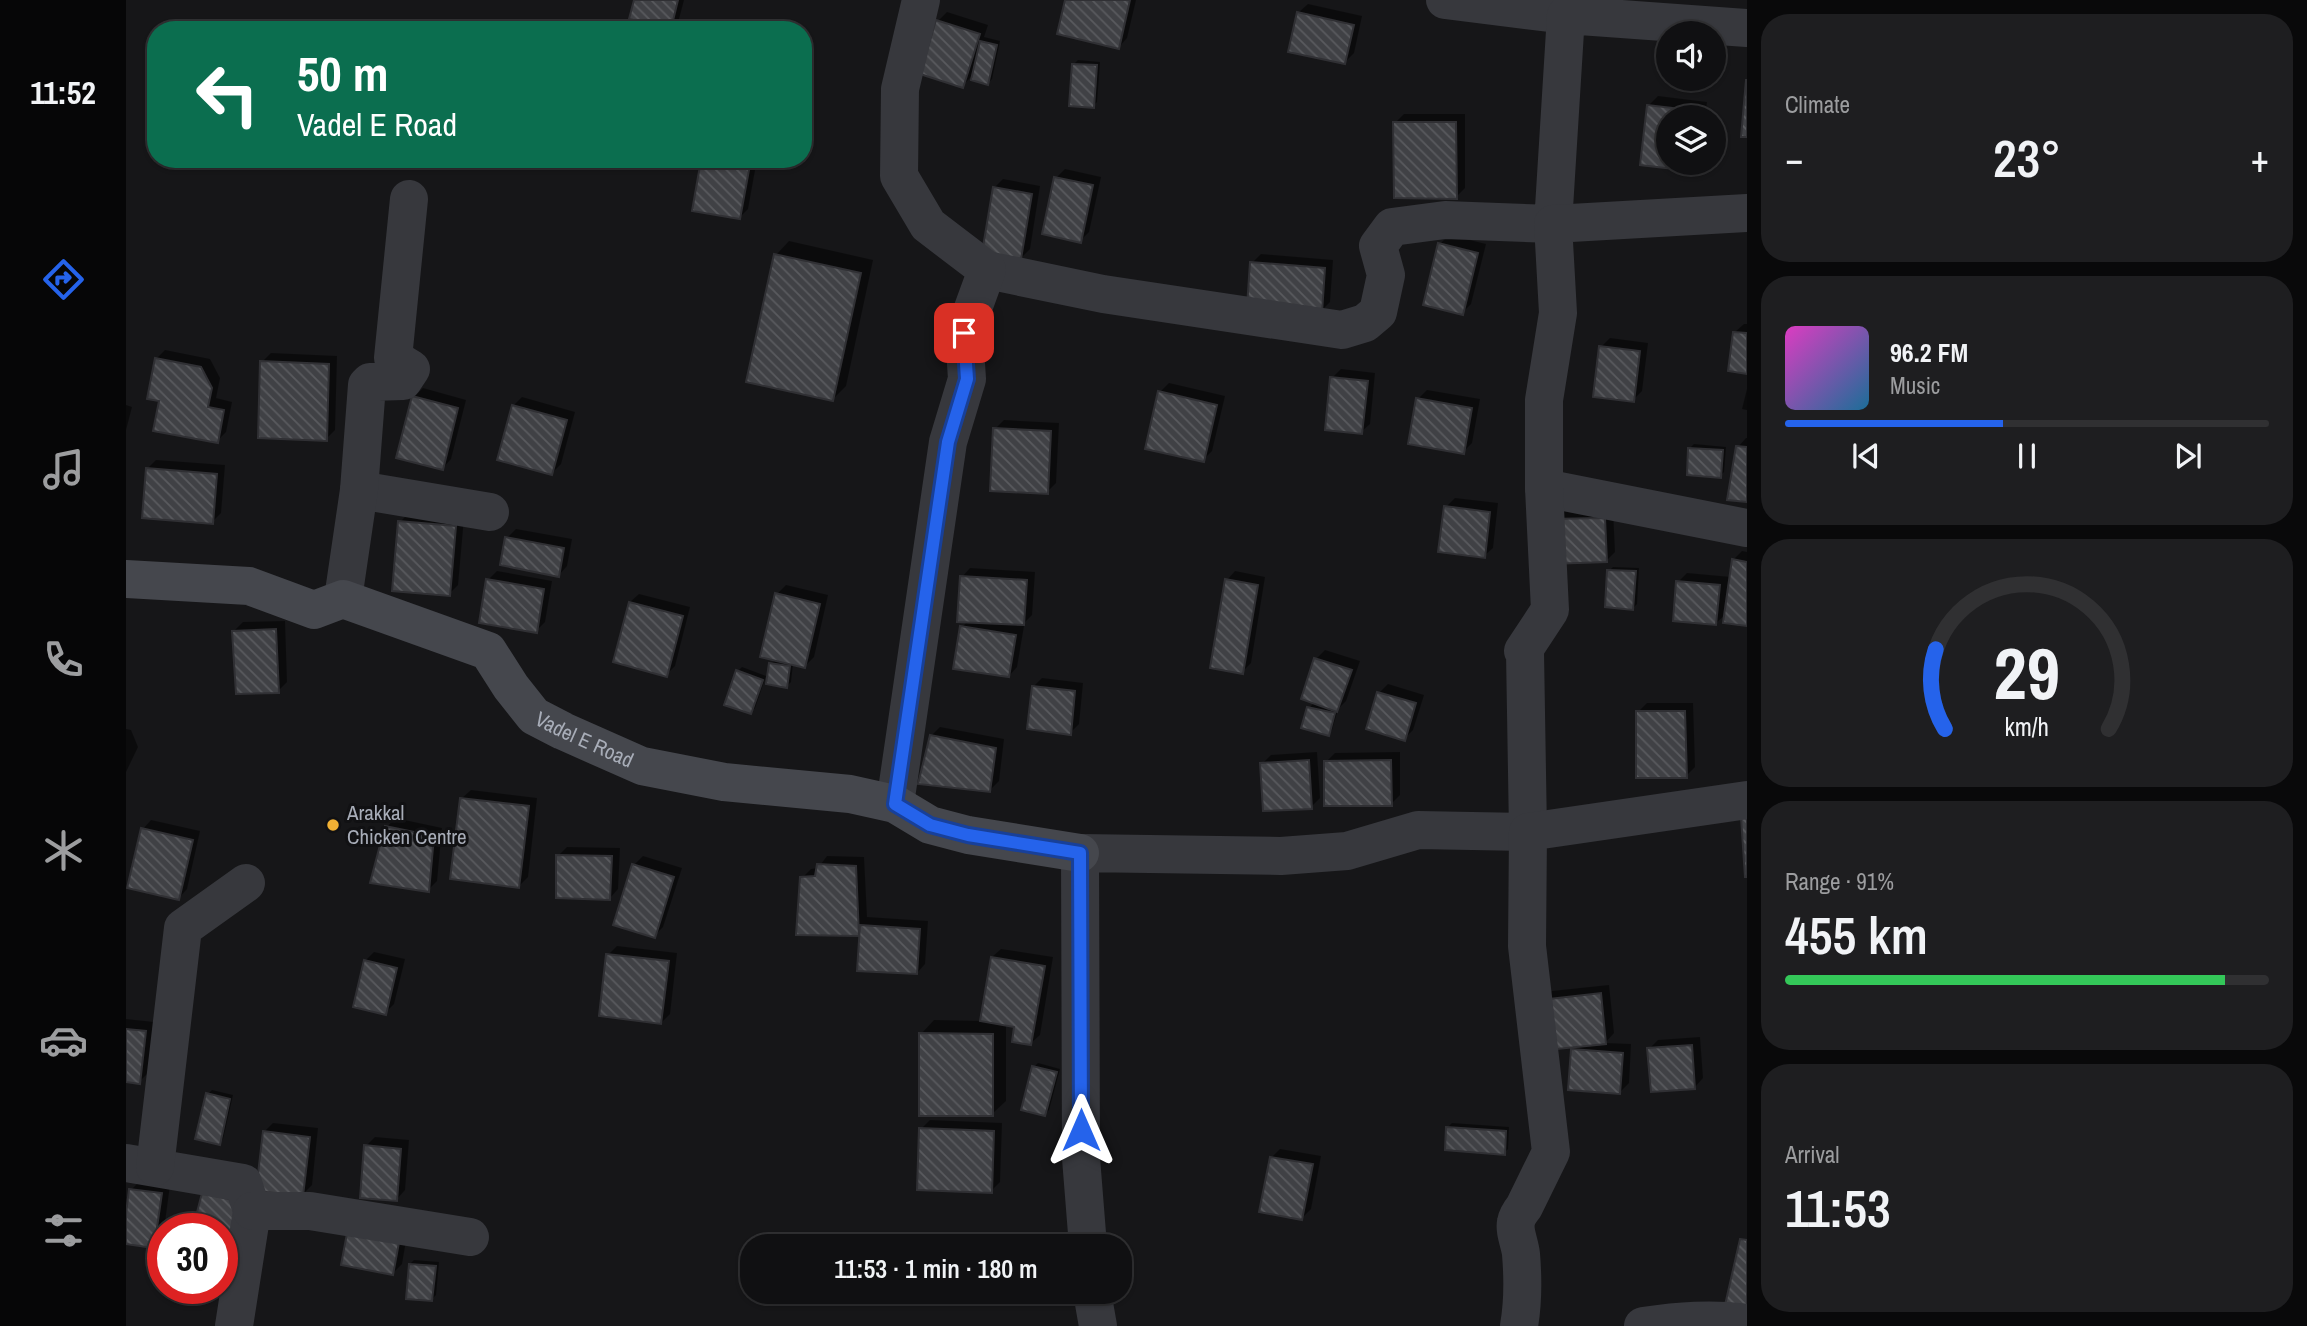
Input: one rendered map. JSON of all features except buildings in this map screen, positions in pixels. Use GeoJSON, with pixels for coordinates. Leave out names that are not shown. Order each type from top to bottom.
{"type":"FeatureCollection","features":[{"type":"Feature","properties":{"kind":"street"},"geometry":{"type":"LineString","coordinates":[[920,0],[900,89],[899,176],[928,225],[987,270],[1103,294],[1342,330],[1365,323],[1378,312],[1386,275],[1378,246],[1392,227],[1446,220],[1553,224],[1747,213]]}},
{"type":"Feature","properties":{"kind":"street"},"geometry":{"type":"LineString","coordinates":[[1445,0],[1566,15],[1747,28]]}},
{"type":"Feature","properties":{"kind":"street"},"geometry":{"type":"LineString","coordinates":[[1519,1326],[1521,1254],[1515,1224],[1518,1213],[1524,1208],[1551,1152],[1527,946],[1525,652],[1522,651],[1550,610],[1544,488],[1544,400],[1558,313],[1553,224],[1566,15]]}},
{"type":"Feature","properties":{"kind":"street"},"geometry":{"type":"LineString","coordinates":[[126,579],[249,586],[314,610],[343,599],[359,490],[367,385],[370,382],[403,381],[411,369],[393,358],[409,199]]}},
{"type":"Feature","properties":{"kind":"street"},"geometry":{"type":"LineString","coordinates":[[895,804],[948,442],[967,379],[964,333],[987,270]]}},
{"type":"Feature","properties":{"kind":"street"},"geometry":{"type":"LineString","coordinates":[[1544,488],[1747,528]]}},
{"type":"Feature","properties":{"kind":"street"},"geometry":{"type":"LineString","coordinates":[[359,490],[490,512]]}},
{"type":"Feature","properties":{"kind":"street","name":"Vadel E Road"},"geometry":{"type":"LineString","coordinates":[[343,599],[488,651],[534,716],[642,766],[724,782],[850,794],[895,804],[930,825],[968,835],[1080,853]]}},
{"type":"Feature","properties":{"kind":"street"},"geometry":{"type":"LineString","coordinates":[[1087,1234],[1081,1158],[1080,853],[1281,856],[1347,851],[1418,830],[1528,832],[1747,800]]}},
{"type":"Feature","properties":{"kind":"street"},"geometry":{"type":"LineString","coordinates":[[234,1326],[252,1211],[243,1183],[141,1165],[183,928],[246,883]]}},
{"type":"Feature","properties":{"kind":"street"},"geometry":{"type":"LineString","coordinates":[[252,1211],[310,1211],[470,1237]]}},
{"type":"Feature","properties":{"kind":"street"},"geometry":{"type":"LineString","coordinates":[[1094,1304],[1098,1326]]}},
{"type":"Feature","properties":{"kind":"street"},"geometry":{"type":"LineString","coordinates":[[1643,1326],[1681,1320],[1747,1323]]}},
{"type":"Feature","properties":{"kind":"place","name":"Arakkal Chicken Centre"},"geometry":{"type":"Point","coordinates":[333,825]}},
{"type":"Feature","properties":{"kind":"route"},"geometry":{"type":"LineString","coordinates":[[964,333],[967,379],[948,442],[895,804],[930,825],[968,835],[1080,853],[1081,1130]]}}]}
